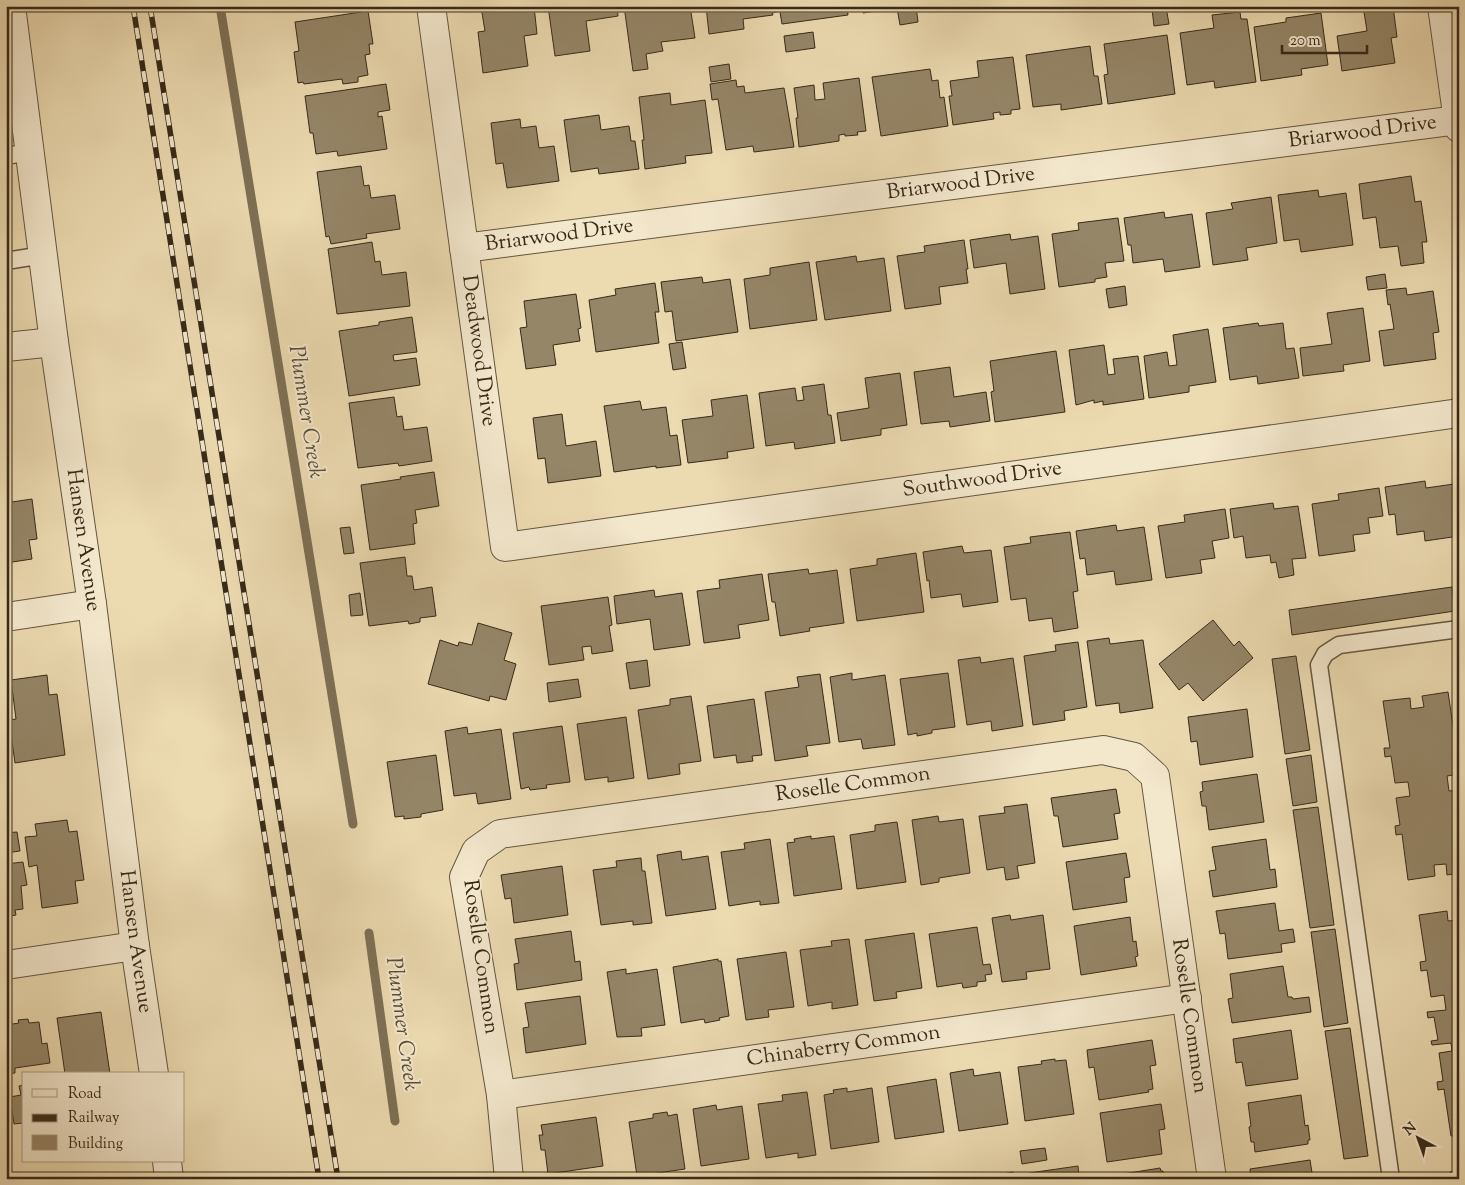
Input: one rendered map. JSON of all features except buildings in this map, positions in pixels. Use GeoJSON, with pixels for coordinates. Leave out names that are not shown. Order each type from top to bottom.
{"type":"FeatureCollection","features":[{"type":"Feature","properties":{"kind":"street","name":"Hansen Avenue"},"geometry":{"type":"LineString","coordinates":[[11,6],[18,154],[43,255],[92,604],[134,946],[154,1072]]}},
{"type":"Feature","properties":{"kind":"street","name":"Deadwood Drive"},"geometry":{"type":"LineString","coordinates":[[431,6],[505,547]]}},
{"type":"Feature","properties":{"kind":"street"},"geometry":{"type":"LineString","coordinates":[[1442,6],[1458,124]]}},
{"type":"Feature","properties":{"kind":"street","name":"Briarwood Drive"},"geometry":{"type":"LineString","coordinates":[[464,248],[1458,124]]}},
{"type":"Feature","properties":{"kind":"street"},"geometry":{"type":"LineString","coordinates":[[6,347],[54,342]]}},
{"type":"Feature","properties":{"kind":"street","name":"Southwood Drive"},"geometry":{"type":"LineString","coordinates":[[505,547],[1459,413]]}},
{"type":"Feature","properties":{"kind":"street"},"geometry":{"type":"LineString","coordinates":[[6,617],[92,604]]}},
{"type":"Feature","properties":{"kind":"street","name":"Roselle Common"},"geometry":{"type":"LineString","coordinates":[[509,1179],[501,1095],[464,877],[476,851],[500,834],[1103,750],[1134,757],[1155,776],[1212,1179]]}},
{"type":"Feature","properties":{"kind":"street"},"geometry":{"type":"LineString","coordinates":[[6,964],[134,946]]}},
{"type":"Feature","properties":{"kind":"street","name":"Chinaberry Common"},"geometry":{"type":"LineString","coordinates":[[501,1095],[1187,998]]}},
{"type":"Feature","properties":{"kind":"street"},"geometry":{"type":"LineString","coordinates":[[167,1162],[169,1179]]}},
{"type":"Feature","properties":{"kind":"lane"},"geometry":{"type":"LineString","coordinates":[[6,261],[43,255]]}},
{"type":"Feature","properties":{"kind":"lane"},"geometry":{"type":"LineString","coordinates":[[1391,1179],[1319,666],[1326,654],[1339,645],[1459,629]]}},
{"type":"Feature","properties":{"kind":"waterway","name":"Plummer Creek"},"geometry":{"type":"LineString","coordinates":[[220,6],[353,824]]}},
{"type":"Feature","properties":{"kind":"waterway","name":"Plummer Creek"},"geometry":{"type":"LineString","coordinates":[[369,933],[395,1121]]}},
{"type":"Feature","properties":{"kind":"railway"},"geometry":{"type":"LineString","coordinates":[[133,6],[319,1179]]}},
{"type":"Feature","properties":{"kind":"railway"},"geometry":{"type":"LineString","coordinates":[[150,6],[338,1179]]}}]}
